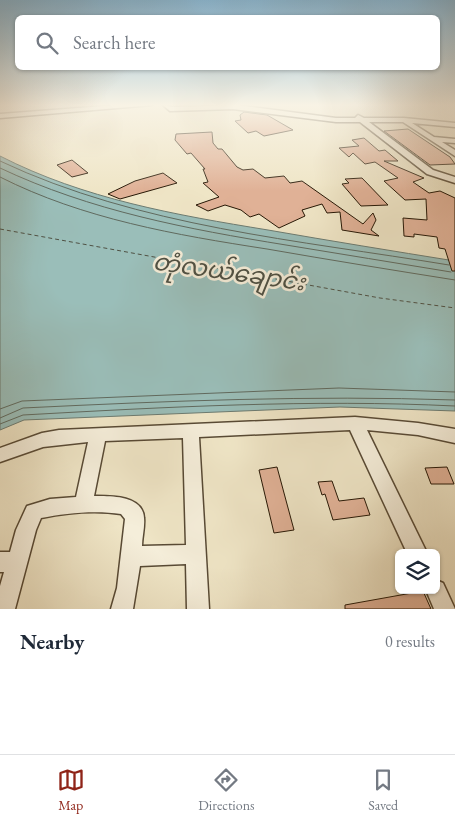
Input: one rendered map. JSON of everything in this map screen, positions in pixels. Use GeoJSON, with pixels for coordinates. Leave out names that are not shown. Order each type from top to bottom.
{"type":"FeatureCollection","features":[{"type":"Feature","properties":{"kind":"street"},"geometry":{"type":"LineString","coordinates":[[382,133],[430,172],[455,180]]}},
{"type":"Feature","properties":{"kind":"street"},"geometry":{"type":"LineString","coordinates":[[424,133],[455,154]]}},
{"type":"Feature","properties":{"kind":"street"},"geometry":{"type":"LineString","coordinates":[[432,139],[455,141]]}},
{"type":"Feature","properties":{"kind":"street"},"geometry":{"type":"LineString","coordinates":[[355,423],[416,549]]}},
{"type":"Feature","properties":{"kind":"street"},"geometry":{"type":"LineString","coordinates":[[0,455],[42,440],[98,435],[355,423],[418,429],[455,436]]}},
{"type":"Feature","properties":{"kind":"street"},"geometry":{"type":"LineString","coordinates":[[191,431],[198,609]]}},
{"type":"Feature","properties":{"kind":"street"},"geometry":{"type":"LineString","coordinates":[[83,506],[98,435]]}},
{"type":"Feature","properties":{"kind":"street"},"geometry":{"type":"LineString","coordinates":[[4,609],[8,562],[34,512],[50,506],[124,506],[134,516],[127,588],[122,609]]}},
{"type":"Feature","properties":{"kind":"street"},"geometry":{"type":"LineString","coordinates":[[131,556],[197,554]]}},
{"type":"Feature","properties":{"kind":"street"},"geometry":{"type":"LineString","coordinates":[[438,594],[445,609]]}},
{"type":"Feature","properties":{"kind":"water","name":"တုံလယ်ချောင်း"},"geometry":{"type":"Polygon","coordinates":[[[0,156],[64,184],[131,204],[234,224],[455,261],[455,411],[340,407],[24,420],[0,430],[0,156]]]}},
{"type":"Feature","properties":{"kind":"building"},"geometry":{"type":"Polygon","coordinates":[[[212,133],[213,143],[218,149],[222,149],[237,167],[243,170],[253,169],[265,178],[284,176],[290,183],[302,181],[363,224],[373,213],[376,220],[371,230],[379,236],[342,230],[340,212],[327,213],[322,204],[302,210],[305,216],[279,228],[259,214],[250,217],[241,210],[225,205],[208,211],[196,205],[219,197],[203,183],[208,182],[203,169],[205,169],[191,153],[187,154],[175,140],[176,134],[212,133]]]}},
{"type":"Feature","properties":{"kind":"building"},"geometry":{"type":"Polygon","coordinates":[[[260,133],[276,133],[264,136],[260,133]]]}},
{"type":"Feature","properties":{"kind":"building"},"geometry":{"type":"Polygon","coordinates":[[[387,133],[415,133],[450,157],[455,164],[430,165],[387,133]]]}},
{"type":"Feature","properties":{"kind":"building"},"geometry":{"type":"Polygon","coordinates":[[[364,138],[379,151],[385,150],[398,161],[384,161],[424,178],[413,182],[429,193],[440,191],[455,198],[455,271],[452,271],[445,249],[439,248],[437,237],[414,234],[414,237],[404,236],[403,218],[427,220],[426,199],[405,200],[384,181],[398,178],[375,162],[365,164],[353,153],[349,157],[339,148],[359,146],[352,140],[364,138]]]}},
{"type":"Feature","properties":{"kind":"building"},"geometry":{"type":"Polygon","coordinates":[[[72,160],[88,173],[72,177],[57,165],[72,160]]]}},
{"type":"Feature","properties":{"kind":"building"},"geometry":{"type":"Polygon","coordinates":[[[163,173],[177,183],[120,199],[108,194],[135,181],[163,173]]]}},
{"type":"Feature","properties":{"kind":"building"},"geometry":{"type":"Polygon","coordinates":[[[362,178],[388,205],[361,206],[342,184],[349,183],[345,179],[362,178]]]}},
{"type":"Feature","properties":{"kind":"building"},"geometry":{"type":"Polygon","coordinates":[[[277,467],[294,530],[274,533],[259,470],[277,467]]]}},
{"type":"Feature","properties":{"kind":"building"},"geometry":{"type":"Polygon","coordinates":[[[447,467],[454,484],[431,484],[425,468],[447,467]]]}},
{"type":"Feature","properties":{"kind":"building"},"geometry":{"type":"Polygon","coordinates":[[[332,481],[339,501],[364,498],[370,515],[333,520],[325,494],[322,495],[318,482],[332,481]]]}},
{"type":"Feature","properties":{"kind":"building"},"geometry":{"type":"Polygon","coordinates":[[[406,594],[424,594],[431,609],[345,609],[345,605],[406,594]]]}},
{"type":"Feature","properties":{"kind":"ferry route"},"geometry":{"type":"LineString","coordinates":[[0,229],[380,298],[455,308]]}}]}
